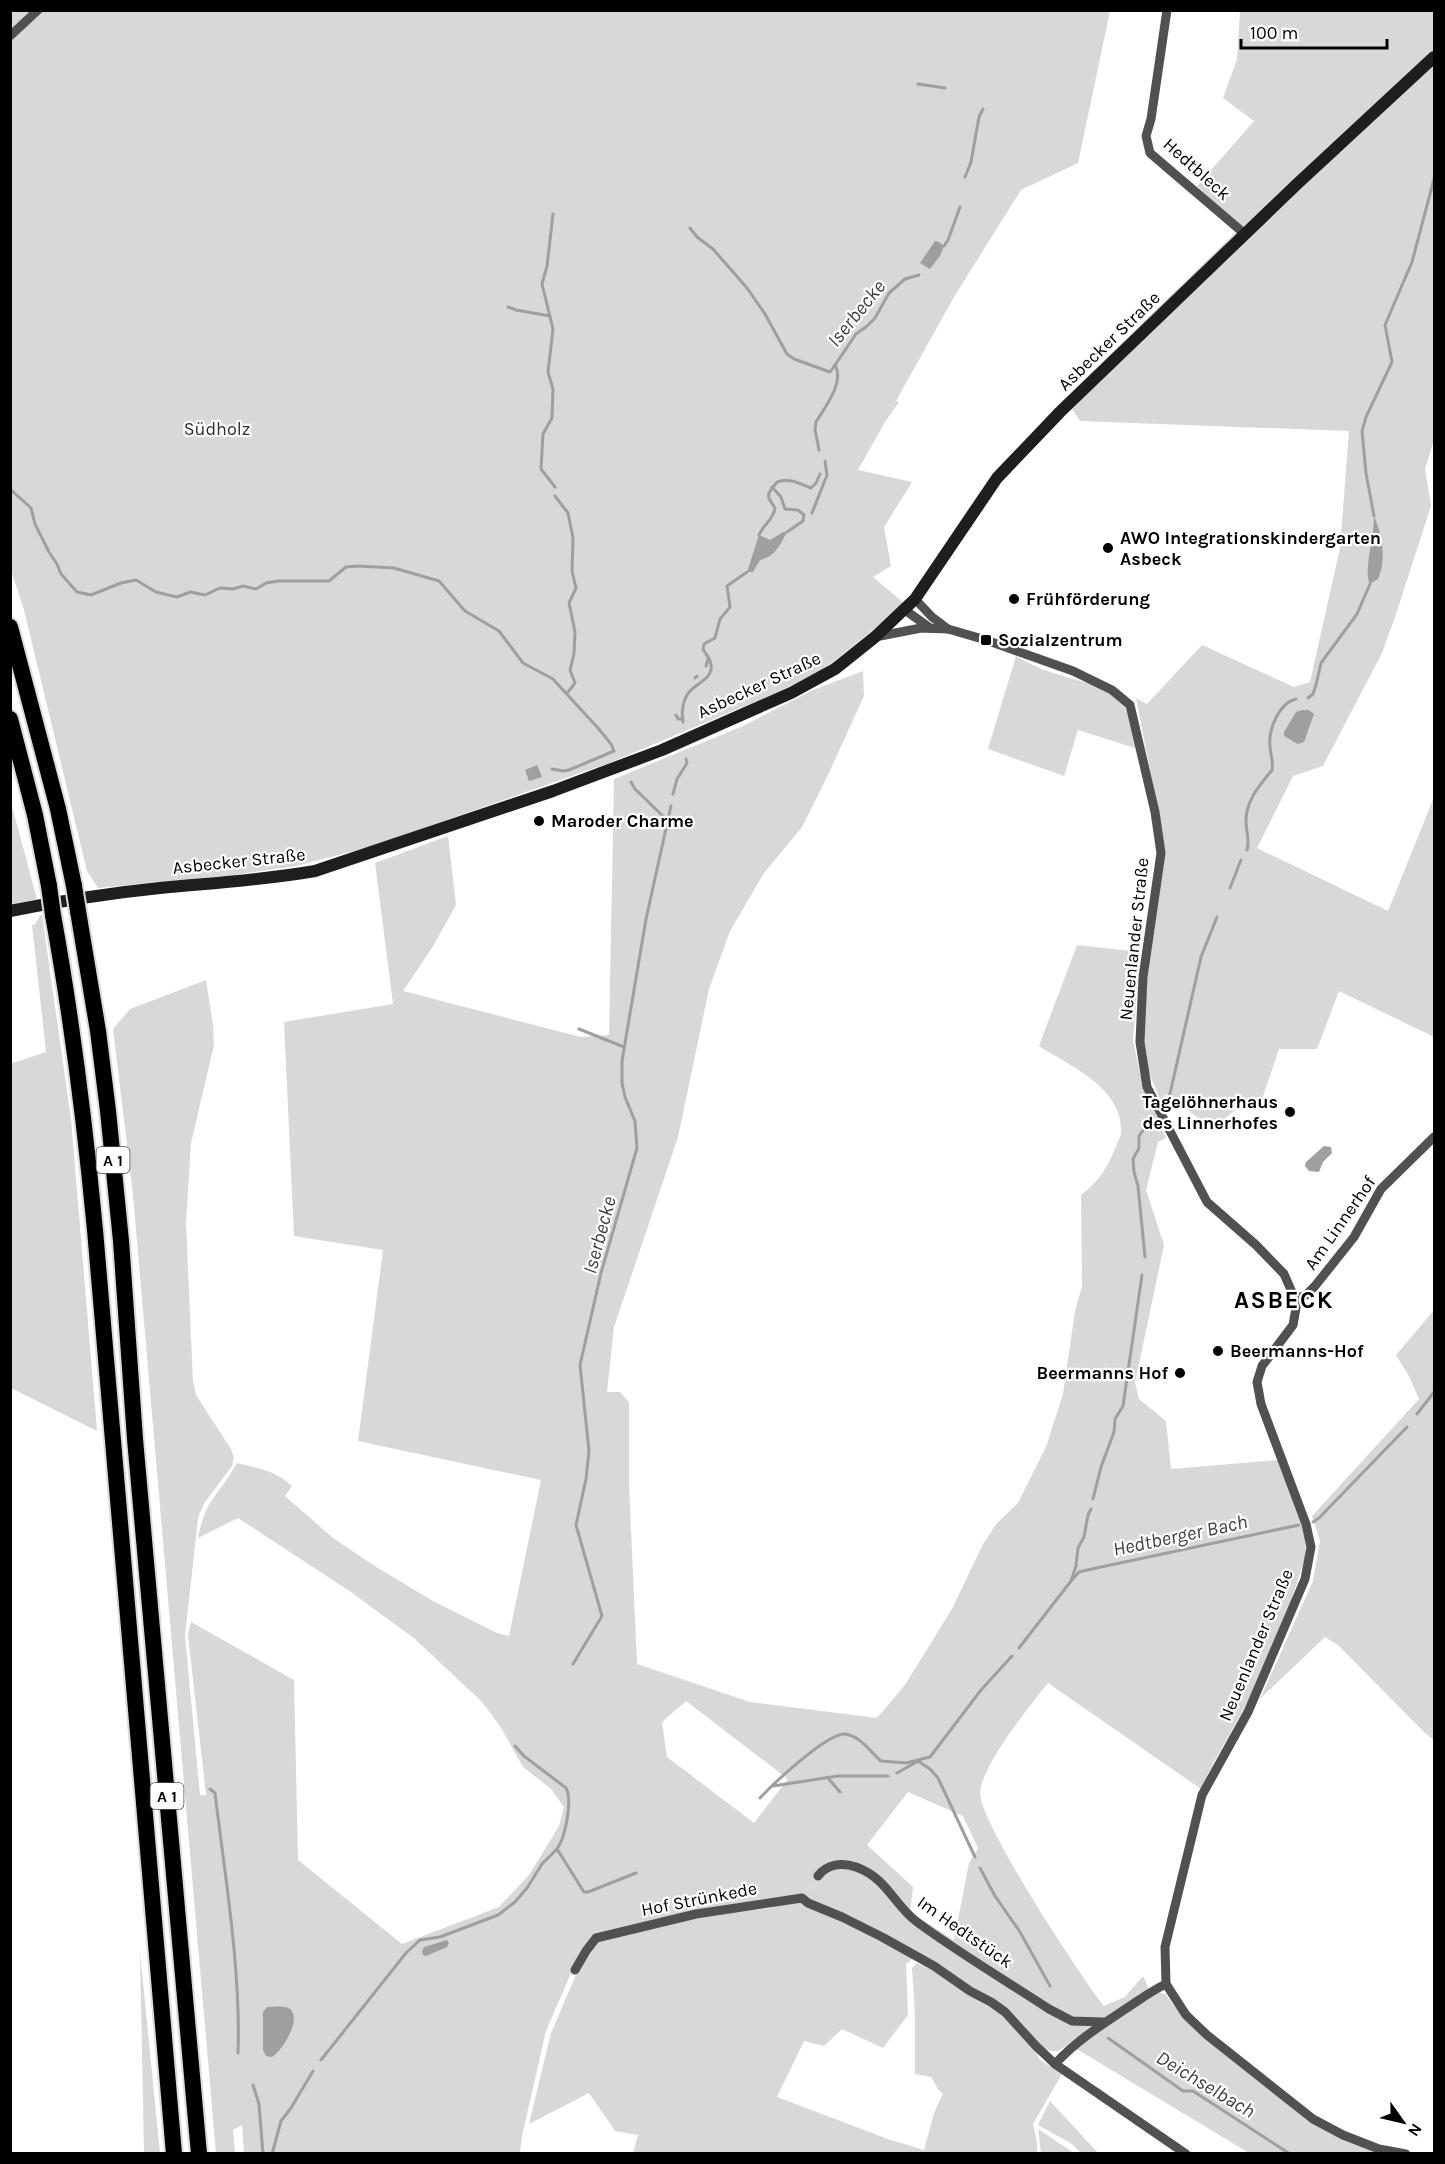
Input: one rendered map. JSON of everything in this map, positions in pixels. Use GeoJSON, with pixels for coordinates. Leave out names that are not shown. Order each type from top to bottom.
{"type":"FeatureCollection","features":[{"type":"Feature","properties":{"kind":"highway","name":"A 1"},"geometry":{"type":"LineString","coordinates":[[10,627],[58,808],[74,886],[98,1031],[108,1111],[199,2154]]}},
{"type":"Feature","properties":{"kind":"highway","name":"A 1"},"geometry":{"type":"LineString","coordinates":[[10,719],[35,815],[49,886],[69,1000],[83,1110],[174,2154]]}},
{"type":"Feature","properties":{"kind":"main road","name":"Asbecker Straße"},"geometry":{"type":"LineString","coordinates":[[10,911],[62,900],[281,877],[344,863],[548,794],[662,750],[791,693],[835,669],[875,637],[915,599],[998,478],[1060,412],[1246,235],[1296,184],[1434,57]]}},
{"type":"Feature","properties":{"kind":"street"},"geometry":{"type":"LineString","coordinates":[[10,36],[38,10]]}},
{"type":"Feature","properties":{"kind":"street","name":"Hedtbleck"},"geometry":{"type":"LineString","coordinates":[[1167,10],[1151,119],[1146,136],[1150,153],[1246,235]]}},
{"type":"Feature","properties":{"kind":"street","name":"Neuenlander Straße"},"geometry":{"type":"LineString","coordinates":[[915,599],[932,617],[948,629]]}},
{"type":"Feature","properties":{"kind":"street"},"geometry":{"type":"LineString","coordinates":[[905,610],[930,628]]}},
{"type":"Feature","properties":{"kind":"street","name":"Neuenlander Straße"},"geometry":{"type":"LineString","coordinates":[[875,637],[930,628],[948,629],[1073,671],[1112,690],[1130,705],[1155,812],[1161,854],[1143,977],[1140,1042],[1147,1087],[1207,1202],[1242,1232],[1284,1274],[1295,1299],[1293,1325],[1262,1366],[1257,1382],[1261,1404],[1306,1524],[1311,1547],[1309,1558],[1305,1578],[1248,1712],[1202,1795],[1165,1947],[1166,1984]]}},
{"type":"Feature","properties":{"kind":"street","name":"Am Linnerhof"},"geometry":{"type":"LineString","coordinates":[[1295,1299],[1306,1295],[1315,1286],[1354,1237],[1381,1189],[1425,1149],[1434,1137]]}},
{"type":"Feature","properties":{"kind":"street"},"geometry":{"type":"LineString","coordinates":[[1425,1149],[1434,1154]]}},
{"type":"Feature","properties":{"kind":"street","name":"Im Hedtstück"},"geometry":{"type":"LineString","coordinates":[[818,1876],[830,1866],[844,1865],[869,1873],[890,1891],[915,1921],[1049,2009],[1072,2021],[1104,2022]]}},
{"type":"Feature","properties":{"kind":"street","name":"Hof Strünkede"},"geometry":{"type":"LineString","coordinates":[[575,1970],[596,1938],[696,1914],[805,1894],[808,1903],[842,1917],[934,1966],[970,1991],[991,2002],[1005,2012],[1055,2064]]}},
{"type":"Feature","properties":{"kind":"street"},"geometry":{"type":"LineString","coordinates":[[1186,2154],[1055,2064],[1069,2049],[1104,2022],[1152,1990],[1166,1984],[1186,2015],[1207,2036],[1313,2119],[1343,2135],[1379,2149],[1406,2154]]}},
{"type":"Feature","properties":{"kind":"green space","name":"Südholz"},"geometry":{"type":"Polygon","coordinates":[[[10,11],[1110,11],[1078,163],[1021,190],[954,297],[896,401],[899,402],[858,470],[912,482],[884,527],[891,566],[873,577],[904,603],[897,611],[824,669],[776,693],[609,763],[369,847],[296,866],[234,875],[98,888],[87,871],[24,610],[11,570],[10,11]]]}},
{"type":"Feature","properties":{"kind":"green space"},"geometry":{"type":"Polygon","coordinates":[[[1240,11],[1434,11],[1434,440],[1425,469],[1431,506],[1382,653],[1323,766],[1293,776],[1257,848],[1388,911],[1434,797],[1434,1037],[1339,991],[1317,1049],[1279,1049],[1260,1105],[1245,1101],[1213,1129],[1166,1094],[1161,1101],[1148,1071],[1144,1046],[1147,975],[1164,853],[1162,831],[1136,698],[1147,704],[1202,645],[1294,687],[1310,682],[1340,548],[1349,431],[1080,421],[1072,408],[1057,406],[1240,228],[1197,186],[1254,121],[1223,98],[1237,59],[1240,11]]]}},
{"type":"Feature","properties":{"kind":"green space"},"geometry":{"type":"Polygon","coordinates":[[[1016,656],[1048,671],[1110,692],[1123,704],[1128,714],[1138,749],[1078,730],[1064,776],[988,749],[1016,656]]]}},
{"type":"Feature","properties":{"kind":"green space"},"geometry":{"type":"Polygon","coordinates":[[[863,671],[864,696],[802,827],[764,873],[730,931],[709,989],[678,1137],[614,1327],[607,1392],[620,1392],[629,1402],[629,1484],[637,1664],[750,1702],[877,1718],[905,1685],[952,1609],[983,1544],[997,1523],[1018,1503],[1046,1447],[1063,1394],[1075,1311],[1082,1287],[1081,1195],[1105,1170],[1121,1133],[1120,1117],[1105,1091],[1079,1070],[1039,1046],[1077,945],[1140,952],[1133,1040],[1142,1083],[1166,1138],[1158,1142],[1146,1190],[1164,1245],[1135,1383],[1139,1399],[1166,1421],[1171,1469],[1279,1460],[1293,1493],[1306,1541],[1305,1558],[1280,1634],[1251,1696],[1201,1789],[1048,1683],[998,1751],[989,1766],[980,1792],[995,1834],[1012,1865],[1054,1933],[1104,2006],[1125,1997],[1143,1976],[1149,1989],[1119,2013],[1058,2051],[1050,2051],[1039,2046],[1005,2008],[918,1954],[906,1964],[908,2015],[883,2048],[842,2029],[824,2046],[804,2041],[777,2097],[888,2139],[924,2150],[934,2113],[943,2094],[931,2077],[915,2074],[912,1968],[917,1963],[997,2008],[1036,2050],[1039,2059],[1062,2074],[1033,2124],[1037,2153],[633,2153],[638,2135],[615,2131],[589,2093],[529,2124],[551,2033],[578,1970],[598,1940],[698,1916],[770,1908],[770,1901],[596,1935],[575,1964],[546,2031],[520,2153],[244,2153],[242,2125],[233,2130],[235,2153],[216,2153],[133,1195],[113,1029],[130,1009],[206,980],[214,1045],[191,1143],[186,1224],[193,1381],[196,1395],[231,1449],[234,1458],[232,1466],[203,1505],[198,1518],[185,1636],[200,1795],[206,1795],[188,1635],[191,1622],[294,1680],[298,1860],[402,1944],[499,1907],[529,1875],[559,1826],[564,1807],[551,1789],[523,1767],[500,1726],[482,1702],[415,1639],[351,1592],[238,1518],[198,1538],[201,1525],[209,1505],[237,1463],[266,1471],[292,1486],[285,1496],[333,1538],[433,1601],[497,1633],[509,1636],[541,1480],[358,1441],[383,1250],[294,1236],[284,1022],[393,1004],[375,863],[448,836],[456,905],[432,948],[403,991],[581,1037],[609,1035],[614,779],[743,726],[813,690],[863,671]],[[686,1701],[662,1722],[667,1757],[754,1823],[788,1779],[686,1701]],[[908,1792],[867,1845],[913,1887],[910,1912],[954,1940],[969,1863],[978,1848],[963,1816],[908,1792]]]}},
{"type":"Feature","properties":{"kind":"green space"},"geometry":{"type":"Polygon","coordinates":[[[10,799],[37,899],[11,905],[10,905],[10,799]]]}},
{"type":"Feature","properties":{"kind":"green space"},"geometry":{"type":"Polygon","coordinates":[[[42,915],[71,1119],[97,1431],[11,1388],[11,1061],[13,1063],[46,1052],[32,925],[35,925],[42,915]]]}},
{"type":"Feature","properties":{"kind":"green space"},"geometry":{"type":"Polygon","coordinates":[[[1434,1310],[1434,1740],[1338,1645],[1325,1637],[1260,1699],[1313,1581],[1320,1541],[1312,1516],[1419,1399],[1396,1355],[1434,1310]]]}},
{"type":"Feature","properties":{"kind":"green space"},"geometry":{"type":"Polygon","coordinates":[[[140,1952],[160,2153],[144,2153],[140,1952]]]}},
{"type":"Feature","properties":{"kind":"green space"},"geometry":{"type":"Polygon","coordinates":[[[1157,1992],[1165,1994],[1186,2021],[1212,2044],[1306,2119],[1377,2150],[1375,2154],[1249,2153],[1075,2048],[1157,1992]]]}},
{"type":"Feature","properties":{"kind":"green space"},"geometry":{"type":"Polygon","coordinates":[[[1050,2101],[1098,2153],[1081,2153],[1072,2144],[1038,2125],[1050,2101]]]}},
{"type":"Feature","properties":{"kind":"green space"},"geometry":{"type":"Polygon","coordinates":[[[1038,2129],[1074,2153],[1041,2153],[1038,2129]]]}},
{"type":"Feature","properties":{"kind":"shaded area"},"geometry":{"type":"Polygon","coordinates":[[[935,241],[944,246],[930,269],[920,263],[935,241]]]}},
{"type":"Feature","properties":{"kind":"shaded area"},"geometry":{"type":"Polygon","coordinates":[[[1374,516],[1383,555],[1378,579],[1370,584],[1368,561],[1374,516]]]}},
{"type":"Feature","properties":{"kind":"shaded area"},"geometry":{"type":"Polygon","coordinates":[[[787,532],[776,550],[770,556],[760,560],[753,572],[747,572],[759,535],[770,540],[787,532]]]}},
{"type":"Feature","properties":{"kind":"shaded area"},"geometry":{"type":"Polygon","coordinates":[[[1309,710],[1314,714],[1304,742],[1298,744],[1284,736],[1284,732],[1296,712],[1309,710]]]}},
{"type":"Feature","properties":{"kind":"shaded area"},"geometry":{"type":"Polygon","coordinates":[[[537,765],[542,777],[529,781],[525,770],[537,765]]]}},
{"type":"Feature","properties":{"kind":"shaded area"},"geometry":{"type":"Polygon","coordinates":[[[1324,1146],[1331,1147],[1332,1153],[1323,1162],[1319,1172],[1309,1171],[1305,1166],[1306,1162],[1324,1146]]]}},
{"type":"Feature","properties":{"kind":"shaded area"},"geometry":{"type":"Polygon","coordinates":[[[447,1940],[449,1943],[447,1947],[426,1956],[423,1955],[424,1947],[447,1940]]]}},
{"type":"Feature","properties":{"kind":"shaded area"},"geometry":{"type":"Polygon","coordinates":[[[267,2007],[286,2007],[291,2010],[294,2021],[281,2049],[272,2057],[266,2056],[263,2050],[263,2012],[267,2007]]]}},
{"type":"Feature","properties":{"kind":"waterway"},"geometry":{"type":"LineString","coordinates":[[918,84],[945,88]]}},
{"type":"Feature","properties":{"kind":"waterway","name":"Iserbecke"},"geometry":{"type":"LineString","coordinates":[[965,177],[971,162],[979,117],[983,109]]}},
{"type":"Feature","properties":{"kind":"waterway"},"geometry":{"type":"LineString","coordinates":[[1374,516],[1366,473],[1362,431],[1366,417],[1392,362],[1385,325],[1412,262],[1434,179]]}},
{"type":"Feature","properties":{"kind":"waterway","name":"Iserbecke"},"geometry":{"type":"LineString","coordinates":[[944,246],[960,207]]}},
{"type":"Feature","properties":{"kind":"waterway"},"geometry":{"type":"LineString","coordinates":[[553,214],[547,266],[542,284],[553,329],[548,372],[553,389],[552,418],[543,434],[541,469],[555,487]]}},
{"type":"Feature","properties":{"kind":"waterway"},"geometry":{"type":"LineString","coordinates":[[690,228],[697,237],[713,249],[747,288],[765,314],[787,354],[794,359],[830,372],[835,365]]}},
{"type":"Feature","properties":{"kind":"waterway","name":"Iserbecke"},"geometry":{"type":"LineString","coordinates":[[819,450],[816,422],[836,387],[838,379],[835,365],[856,334],[875,318],[889,293],[905,279],[919,275]]}},
{"type":"Feature","properties":{"kind":"waterway"},"geometry":{"type":"LineString","coordinates":[[508,307],[550,316]]}},
{"type":"Feature","properties":{"kind":"waterway","name":"Iserbecke"},"geometry":{"type":"LineString","coordinates":[[812,513],[827,475],[825,461]]}},
{"type":"Feature","properties":{"kind":"waterway"},"geometry":{"type":"LineString","coordinates":[[759,535],[774,512],[775,508],[768,495],[777,482],[790,481],[811,488],[820,474]]}},
{"type":"Feature","properties":{"kind":"waterway"},"geometry":{"type":"LineString","coordinates":[[772,487],[781,497],[785,509],[798,510],[804,515],[803,521],[787,532]]}},
{"type":"Feature","properties":{"kind":"waterway"},"geometry":{"type":"LineString","coordinates":[[10,489],[31,508],[35,524],[61,574],[77,592],[91,595],[121,583],[136,580],[156,592],[177,597],[190,592],[205,595],[220,588],[233,589],[243,586],[256,589],[266,583],[278,581],[329,581],[346,567],[358,566],[394,568],[439,581],[465,611],[499,631],[523,663],[553,679],[598,728],[614,751],[569,770],[552,769]]}},
{"type":"Feature","properties":{"kind":"waterway"},"geometry":{"type":"LineString","coordinates":[[555,496],[568,513],[573,538],[572,571],[576,588],[569,603],[575,632],[574,654],[570,670],[575,683],[568,692]]}},
{"type":"Feature","properties":{"kind":"waterway","name":"Iserbecke"},"geometry":{"type":"LineString","coordinates":[[683,722],[686,697],[711,671],[709,660],[703,649],[704,644],[715,638],[720,619],[730,607],[727,586],[747,572]]}},
{"type":"Feature","properties":{"kind":"waterway"},"geometry":{"type":"LineString","coordinates":[[1308,698],[1313,694],[1321,663],[1357,614],[1370,584]]}},
{"type":"Feature","properties":{"kind":"waterway","name":"Iserbecke"},"geometry":{"type":"LineString","coordinates":[[706,666],[708,659]]}},
{"type":"Feature","properties":{"kind":"waterway"},"geometry":{"type":"LineString","coordinates":[[1247,850],[1248,806],[1254,793],[1272,770],[1270,740],[1273,725],[1284,706],[1296,699]]}},
{"type":"Feature","properties":{"kind":"waterway"},"geometry":{"type":"LineString","coordinates":[[676,715],[678,719],[682,719]]}},
{"type":"Feature","properties":{"kind":"waterway","name":"Iserbecke"},"geometry":{"type":"LineString","coordinates":[[673,794],[677,779],[687,763],[686,759]]}},
{"type":"Feature","properties":{"kind":"waterway"},"geometry":{"type":"LineString","coordinates":[[631,782],[635,789],[667,820]]}},
{"type":"Feature","properties":{"kind":"waterway","name":"Iserbecke"},"geometry":{"type":"LineString","coordinates":[[573,1664],[602,1616],[576,1525],[586,1479],[589,1451],[580,1365],[601,1273],[637,1148],[635,1121],[622,1083],[622,1061],[646,919],[671,806]]}},
{"type":"Feature","properties":{"kind":"waterway"},"geometry":{"type":"LineString","coordinates":[[1230,888],[1241,860]]}},
{"type":"Feature","properties":{"kind":"waterway"},"geometry":{"type":"LineString","coordinates":[[1169,1098],[1201,957],[1217,917]]}},
{"type":"Feature","properties":{"kind":"waterway"},"geometry":{"type":"LineString","coordinates":[[579,1029],[624,1047]]}},
{"type":"Feature","properties":{"kind":"waterway"},"geometry":{"type":"LineString","coordinates":[[1145,1257],[1133,1159],[1139,1148],[1139,1136],[1153,1116]]}},
{"type":"Feature","properties":{"kind":"waterway"},"geometry":{"type":"LineString","coordinates":[[1093,1499],[1101,1467],[1114,1432],[1115,1419],[1123,1406],[1142,1275]]}},
{"type":"Feature","properties":{"kind":"waterway","name":"Hedtberger Bach"},"geometry":{"type":"LineString","coordinates":[[1417,1414],[1434,1392]]}},
{"type":"Feature","properties":{"kind":"waterway","name":"Hedtberger Bach"},"geometry":{"type":"LineString","coordinates":[[1313,1522],[1407,1427]]}},
{"type":"Feature","properties":{"kind":"waterway"},"geometry":{"type":"LineString","coordinates":[[1019,1648],[1071,1581],[1078,1548],[1084,1537],[1091,1509]]}},
{"type":"Feature","properties":{"kind":"waterway","name":"Hedtberger Bach"},"geometry":{"type":"LineString","coordinates":[[1071,1581],[1079,1572],[1087,1570],[1299,1525]]}},
{"type":"Feature","properties":{"kind":"waterway"},"geometry":{"type":"LineString","coordinates":[[760,1798],[814,1750],[837,1736],[845,1734],[856,1738],[881,1761],[906,1763],[930,1757],[981,1690],[1012,1656]]}},
{"type":"Feature","properties":{"kind":"waterway","name":"Iserbecke"},"geometry":{"type":"LineString","coordinates":[[515,1746],[524,1756],[566,1788],[569,1801],[567,1819],[563,1837],[557,1849]]}},
{"type":"Feature","properties":{"kind":"waterway","name":"Deichselbach"},"geometry":{"type":"LineString","coordinates":[[897,1773],[918,1761],[930,1769],[938,1778],[975,1857]]}},
{"type":"Feature","properties":{"kind":"waterway"},"geometry":{"type":"LineString","coordinates":[[773,1786],[838,1776],[888,1776]]}},
{"type":"Feature","properties":{"kind":"waterway"},"geometry":{"type":"LineString","coordinates":[[827,1777],[840,1792]]}},
{"type":"Feature","properties":{"kind":"waterway"},"geometry":{"type":"LineString","coordinates":[[210,1789],[215,1793],[231,1923],[237,1989],[238,2053]]}},
{"type":"Feature","properties":{"kind":"waterway"},"geometry":{"type":"LineString","coordinates":[[321,2060],[406,1953],[420,1940],[440,1937],[498,1915],[515,1902],[542,1864],[557,1849],[584,1892],[636,1873]]}},
{"type":"Feature","properties":{"kind":"waterway","name":"Deichselbach"},"geometry":{"type":"LineString","coordinates":[[980,1868],[1050,1986]]}},
{"type":"Feature","properties":{"kind":"waterway","name":"Deichselbach"},"geometry":{"type":"LineString","coordinates":[[1108,2038],[1183,2091],[1193,2091],[1290,2154]]}},
{"type":"Feature","properties":{"kind":"waterway"},"geometry":{"type":"LineString","coordinates":[[272,2154],[281,2121],[313,2071]]}},
{"type":"Feature","properties":{"kind":"waterway"},"geometry":{"type":"LineString","coordinates":[[253,2085],[259,2104],[263,2154]]}},
{"type":"Feature","properties":{"kind":"tunnel"},"geometry":{"type":"LineString","coordinates":[[809,1891],[818,1876]]}},
{"type":"Feature","properties":{"kind":"place","name":"AWO Integrationskindergarten Asbeck"},"geometry":{"type":"Point","coordinates":[1108,548]}},
{"type":"Feature","properties":{"kind":"place","name":"Frühförderung"},"geometry":{"type":"Point","coordinates":[1014,599]}},
{"type":"Feature","properties":{"kind":"place","name":"Sozialzentrum"},"geometry":{"type":"Point","coordinates":[986,640]}},
{"type":"Feature","properties":{"kind":"place","name":"Maroder Charme"},"geometry":{"type":"Point","coordinates":[539,821]}},
{"type":"Feature","properties":{"kind":"place","name":"Tagelöhnerhaus des Linnerhofes"},"geometry":{"type":"Point","coordinates":[1290,1112]}},
{"type":"Feature","properties":{"kind":"place","name":"Beermanns-Hof"},"geometry":{"type":"Point","coordinates":[1218,1351]}},
{"type":"Feature","properties":{"kind":"place","name":"Beermanns Hof"},"geometry":{"type":"Point","coordinates":[1180,1373]}},
{"type":"Feature","properties":{"kind":"district","name":"ASBECK"},"geometry":{"type":"Point","coordinates":[1284,1300]}}]}
